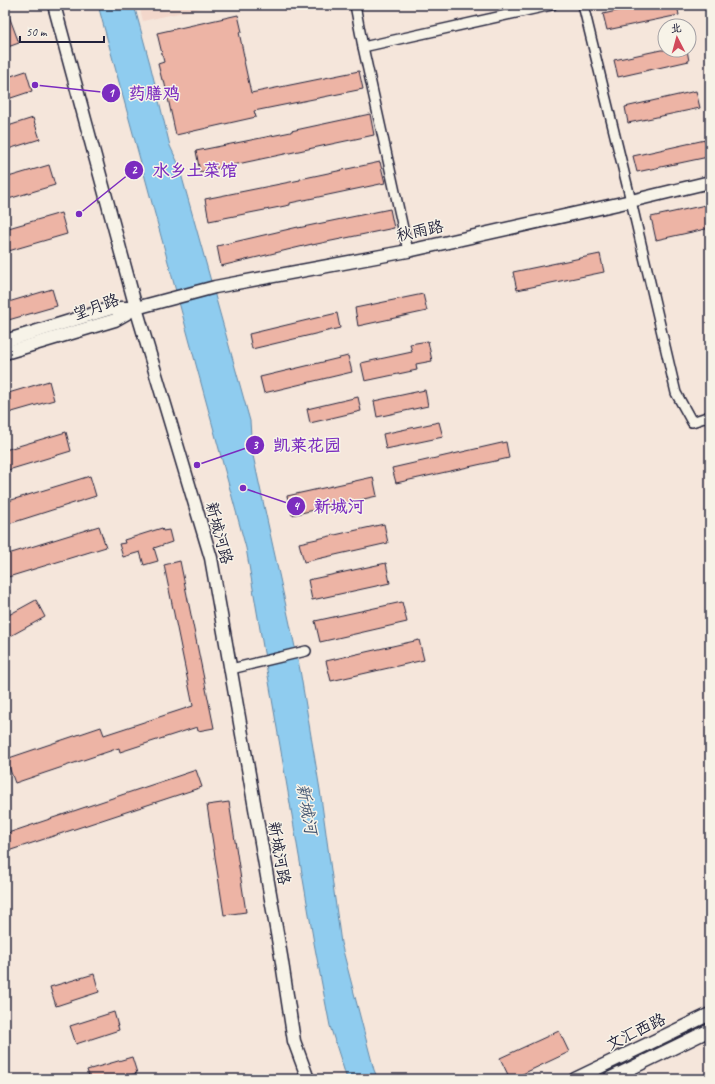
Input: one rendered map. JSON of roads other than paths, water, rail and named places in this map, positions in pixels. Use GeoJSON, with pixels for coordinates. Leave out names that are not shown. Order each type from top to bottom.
{"type":"FeatureCollection","features":[{"type":"Feature","properties":{"kind":"street","name":"新城河路"},"geometry":{"type":"LineString","coordinates":[[54,5],[136,308],[211,558],[280,948],[294,1041],[308,1079]]}},
{"type":"Feature","properties":{"kind":"street"},"geometry":{"type":"LineString","coordinates":[[355,5],[408,251]]}},
{"type":"Feature","properties":{"kind":"street"},"geometry":{"type":"LineString","coordinates":[[363,47],[552,5]]}},
{"type":"Feature","properties":{"kind":"street"},"geometry":{"type":"LineString","coordinates":[[583,5],[632,201],[676,393],[692,422],[710,416]]}},
{"type":"Feature","properties":{"kind":"street","name":"秋雨路"},"geometry":{"type":"LineString","coordinates":[[136,308],[215,287],[408,251],[710,182]]}},
{"type":"Feature","properties":{"kind":"street","name":"望月路"},"geometry":{"type":"LineString","coordinates":[[5,341],[112,308],[136,308]]}},
{"type":"Feature","properties":{"kind":"street","name":"望月路"},"geometry":{"type":"LineString","coordinates":[[5,353],[115,320],[136,308]]}},
{"type":"Feature","properties":{"kind":"street"},"geometry":{"type":"LineString","coordinates":[[231,669],[306,651]]}},
{"type":"Feature","properties":{"kind":"street","name":"文汇西路"},"geometry":{"type":"LineString","coordinates":[[575,1079],[710,1014]]}},
{"type":"Feature","properties":{"kind":"street","name":"文汇西路"},"geometry":{"type":"LineString","coordinates":[[610,1079],[710,1030]]}},
{"type":"Feature","properties":{"kind":"water"},"geometry":{"type":"Polygon","coordinates":[[[98,5],[134,5],[170,146],[178,163],[250,421],[252,451],[300,670],[320,790],[341,943],[374,1070],[378,1079],[347,1079],[330,1026],[314,943],[246,548],[98,5]]]}},
{"type":"Feature","properties":{"kind":"place","name":"药膳鸡"},"geometry":{"type":"Point","coordinates":[35,85]}},
{"type":"Feature","properties":{"kind":"place","name":"水乡土菜馆"},"geometry":{"type":"Point","coordinates":[79,214]}},
{"type":"Feature","properties":{"kind":"place","name":"凯莱花园"},"geometry":{"type":"Point","coordinates":[197,465]}},
{"type":"Feature","properties":{"kind":"place","name":"新城河"},"geometry":{"type":"Point","coordinates":[243,488]}}]}
